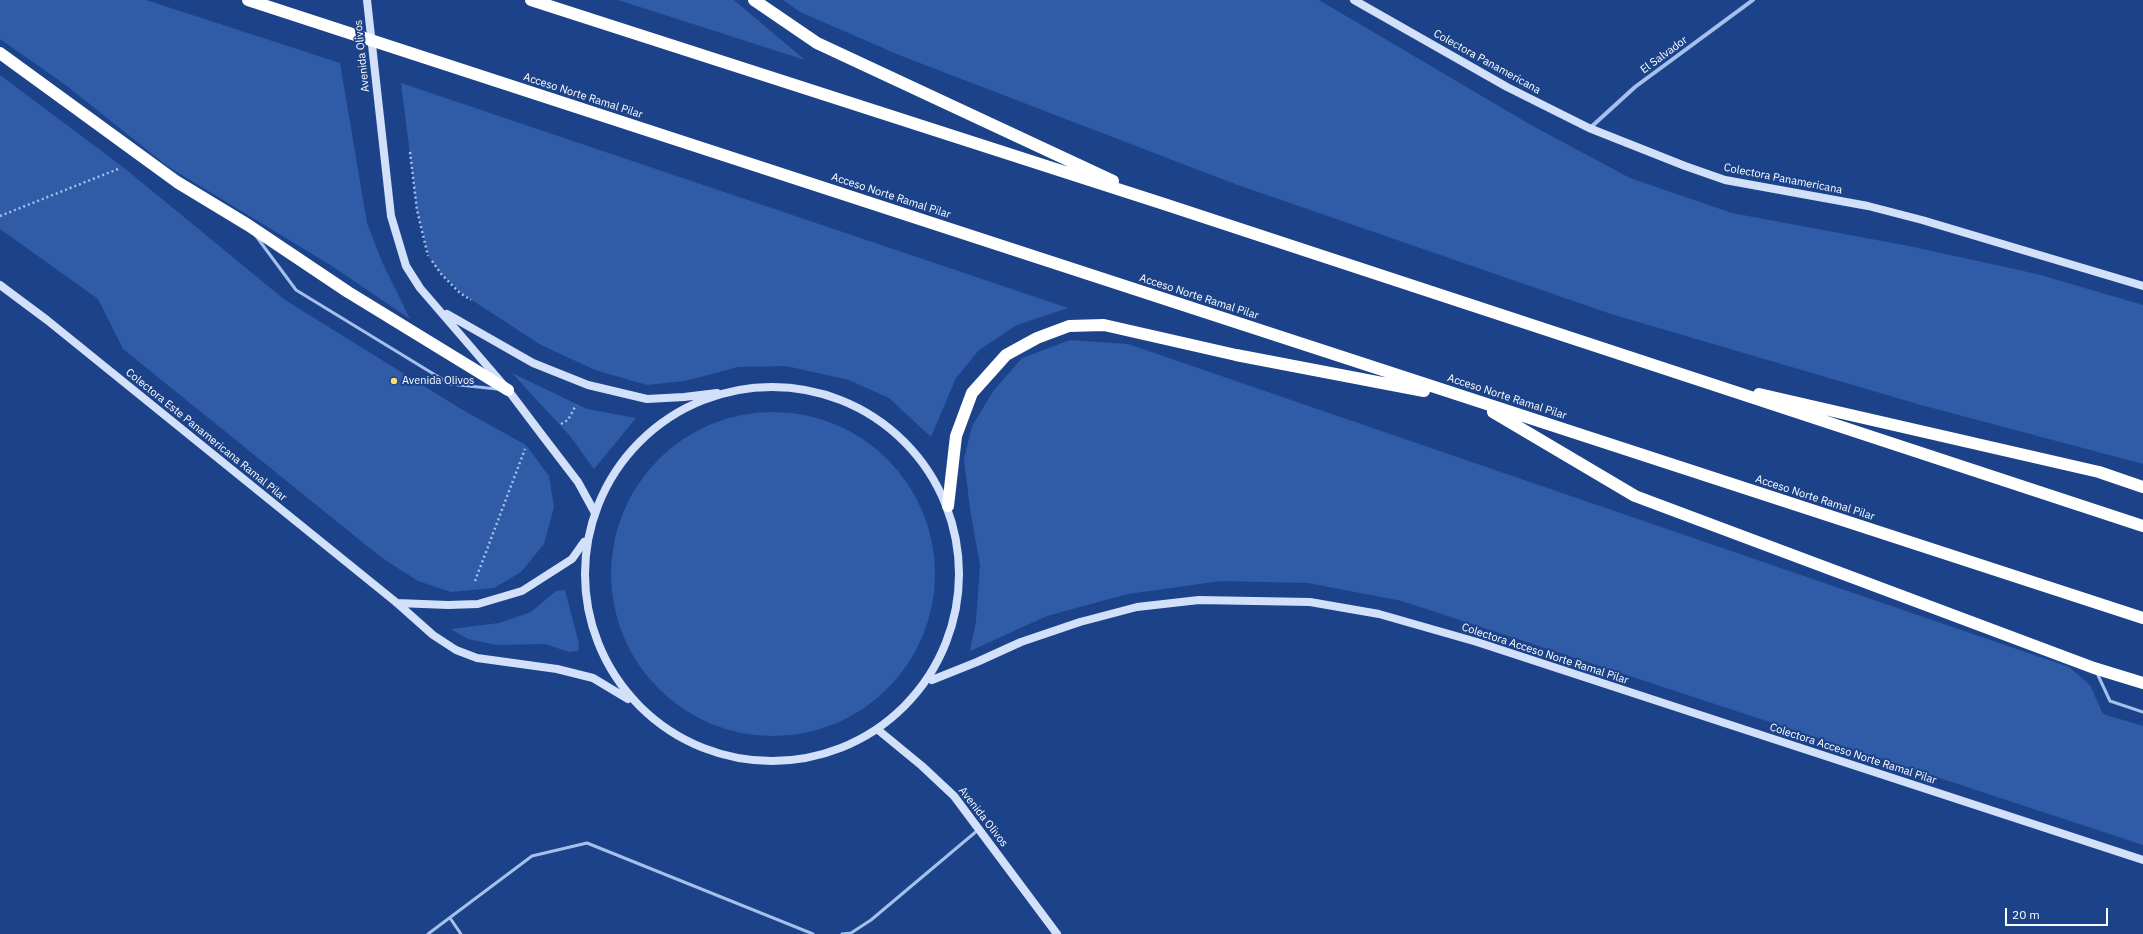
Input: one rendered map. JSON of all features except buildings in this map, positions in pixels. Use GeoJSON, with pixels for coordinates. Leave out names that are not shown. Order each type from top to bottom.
{"type":"FeatureCollection","features":[{"type":"Feature","properties":{"kind":"highway","name":"Acceso Norte Ramal Pilar"},"geometry":{"type":"LineString","coordinates":[[248,0],[2143,618]]}},
{"type":"Feature","properties":{"kind":"highway"},"geometry":{"type":"LineString","coordinates":[[531,0],[1164,204],[2143,526]]}},
{"type":"Feature","properties":{"kind":"highway"},"geometry":{"type":"LineString","coordinates":[[754,0],[817,44],[1164,204]]}},
{"type":"Feature","properties":{"kind":"highway"},"geometry":{"type":"LineString","coordinates":[[0,54],[177,182],[248,225],[348,292],[508,390]]}},
{"type":"Feature","properties":{"kind":"highway"},"geometry":{"type":"LineString","coordinates":[[948,506],[956,436],[972,393],[1006,355],[1037,338],[1069,326],[1104,326],[1236,355],[1473,400],[1635,496],[2094,668],[2143,683]]}},
{"type":"Feature","properties":{"kind":"highway"},"geometry":{"type":"LineString","coordinates":[[1681,375],[2099,472],[2143,486]]}},
{"type":"Feature","properties":{"kind":"street","name":"Avenida Olivos"},"geometry":{"type":"LineString","coordinates":[[367,0],[382,152],[391,216],[406,266],[420,288],[442,311],[508,390],[578,482],[595,513]]}},
{"type":"Feature","properties":{"kind":"street","name":"Colectora Panamericana"},"geometry":{"type":"LineString","coordinates":[[1354,0],[1507,87],[1589,128],[1725,180],[1868,206],[1922,220],[2143,286]]}},
{"type":"Feature","properties":{"kind":"street","name":"El Salvador"},"geometry":{"type":"LineString","coordinates":[[1589,128],[1635,87],[1753,0]]}},
{"type":"Feature","properties":{"kind":"street","name":"Colectora Este Panamericana Ramal Pilar"},"geometry":{"type":"LineString","coordinates":[[0,285],[47,320],[397,603],[433,635],[456,650],[477,658],[556,669],[593,678],[631,700]]}},
{"type":"Feature","properties":{"kind":"street","name":"Avenida Olivos"},"geometry":{"type":"LineString","coordinates":[[442,311],[533,363],[588,385],[647,399],[684,397],[729,391]]}},
{"type":"Feature","properties":{"kind":"street"},"geometry":{"type":"LineString","coordinates":[[772,386],[817,392],[859,408],[897,433],[927,466],[948,506],[958,540],[961,575],[957,610],[947,644],[932,680],[919,696],[877,729],[851,743],[824,752],[770,760],[724,754],[687,743],[658,724],[631,700],[610,672],[594,641],[586,616],[582,590],[585,541],[595,513],[616,471],[646,435],[685,409],[729,391],[772,386]]}},
{"type":"Feature","properties":{"kind":"street"},"geometry":{"type":"LineString","coordinates":[[397,603],[448,605],[478,604],[522,591],[572,559],[585,541]]}},
{"type":"Feature","properties":{"kind":"street","name":"Colectora Acceso Norte Ramal Pilar"},"geometry":{"type":"LineString","coordinates":[[932,680],[1022,642],[1080,622],[1137,607],[1199,600],[1310,602],[1379,614],[1477,642],[2143,860]]}},
{"type":"Feature","properties":{"kind":"street","name":"Avenida Olivos"},"geometry":{"type":"LineString","coordinates":[[877,729],[922,766],[954,796],[1057,934]]}},
{"type":"Feature","properties":{"kind":"lane"},"geometry":{"type":"LineString","coordinates":[[248,225],[296,290],[450,384],[508,390]]}},
{"type":"Feature","properties":{"kind":"lane"},"geometry":{"type":"LineString","coordinates":[[2094,668],[2110,701],[2143,712]]}},
{"type":"Feature","properties":{"kind":"lane"},"geometry":{"type":"LineString","coordinates":[[842,934],[851,933],[871,920],[980,829]]}},
{"type":"Feature","properties":{"kind":"lane"},"geometry":{"type":"LineString","coordinates":[[428,934],[532,856],[587,843],[813,934]]}},
{"type":"Feature","properties":{"kind":"lane"},"geometry":{"type":"LineString","coordinates":[[450,918],[460,934]]}},
{"type":"Feature","properties":{"kind":"path"},"geometry":{"type":"LineString","coordinates":[[410,152],[417,210],[429,257],[442,276],[460,293],[473,301]]}},
{"type":"Feature","properties":{"kind":"path"},"geometry":{"type":"LineString","coordinates":[[0,216],[123,167]]}},
{"type":"Feature","properties":{"kind":"path"},"geometry":{"type":"LineString","coordinates":[[475,578],[526,445],[568,420],[588,385]]}},
{"type":"Feature","properties":{"kind":"shaded area"},"geometry":{"type":"Polygon","coordinates":[[[0,0],[146,0],[340,63],[367,223],[383,264],[410,319],[332,266],[167,166],[67,86],[0,39],[0,0]]]}},
{"type":"Feature","properties":{"kind":"shaded area"},"geometry":{"type":"Polygon","coordinates":[[[618,0],[734,0],[805,60],[618,0]]]}},
{"type":"Feature","properties":{"kind":"shaded area"},"geometry":{"type":"Polygon","coordinates":[[[783,0],[1319,0],[1531,125],[1630,178],[1732,213],[1914,247],[2037,274],[2143,305],[2143,464],[1921,405],[1611,314],[1235,184],[899,55],[800,12],[783,0]]]}},
{"type":"Feature","properties":{"kind":"shaded area"},"geometry":{"type":"Polygon","coordinates":[[[0,75],[123,167],[285,300],[461,409],[526,445],[549,476],[554,507],[544,544],[521,572],[494,588],[451,592],[418,581],[382,558],[123,349],[98,299],[0,229],[0,75]]]}},
{"type":"Feature","properties":{"kind":"shaded area"},"geometry":{"type":"Polygon","coordinates":[[[401,83],[1068,308],[1017,325],[979,350],[956,378],[931,437],[889,398],[849,380],[786,366],[738,367],[685,381],[647,385],[595,370],[541,345],[461,293],[442,275],[429,257],[417,210],[401,83]]]}},
{"type":"Feature","properties":{"kind":"shaded area"},"geometry":{"type":"Polygon","coordinates":[[[1070,340],[1128,344],[2069,667],[2090,685],[2103,714],[2143,726],[2143,845],[1402,601],[1308,583],[1221,581],[1128,594],[1047,616],[970,651],[976,621],[980,565],[970,509],[964,459],[972,426],[994,390],[1022,358],[1070,340]]]}},
{"type":"Feature","properties":{"kind":"shaded area"},"geometry":{"type":"Polygon","coordinates":[[[512,373],[587,409],[636,418],[594,469],[570,436],[512,373]]]}},
{"type":"Feature","properties":{"kind":"shaded area"},"geometry":{"type":"Polygon","coordinates":[[[757,412],[789,412],[820,419],[850,431],[863,439],[888,459],[908,484],[923,512],[932,542],[935,558],[935,590],[932,606],[923,636],[908,664],[888,689],[863,709],[835,724],[789,736],[757,736],[726,729],[696,717],[683,709],[658,689],[648,677],[630,651],[618,621],[611,590],[611,558],[618,527],[630,497],[638,484],[658,459],[670,449],[696,431],[726,419],[757,412]]]}},
{"type":"Feature","properties":{"kind":"shaded area"},"geometry":{"type":"Polygon","coordinates":[[[565,590],[579,644],[578,651],[569,652],[545,644],[496,645],[468,639],[451,629],[499,623],[531,612],[556,591],[565,590]]]}},
{"type":"Feature","properties":{"kind":"place","name":"Avenida Olivos"},"geometry":{"type":"Point","coordinates":[394,381]}}]}
